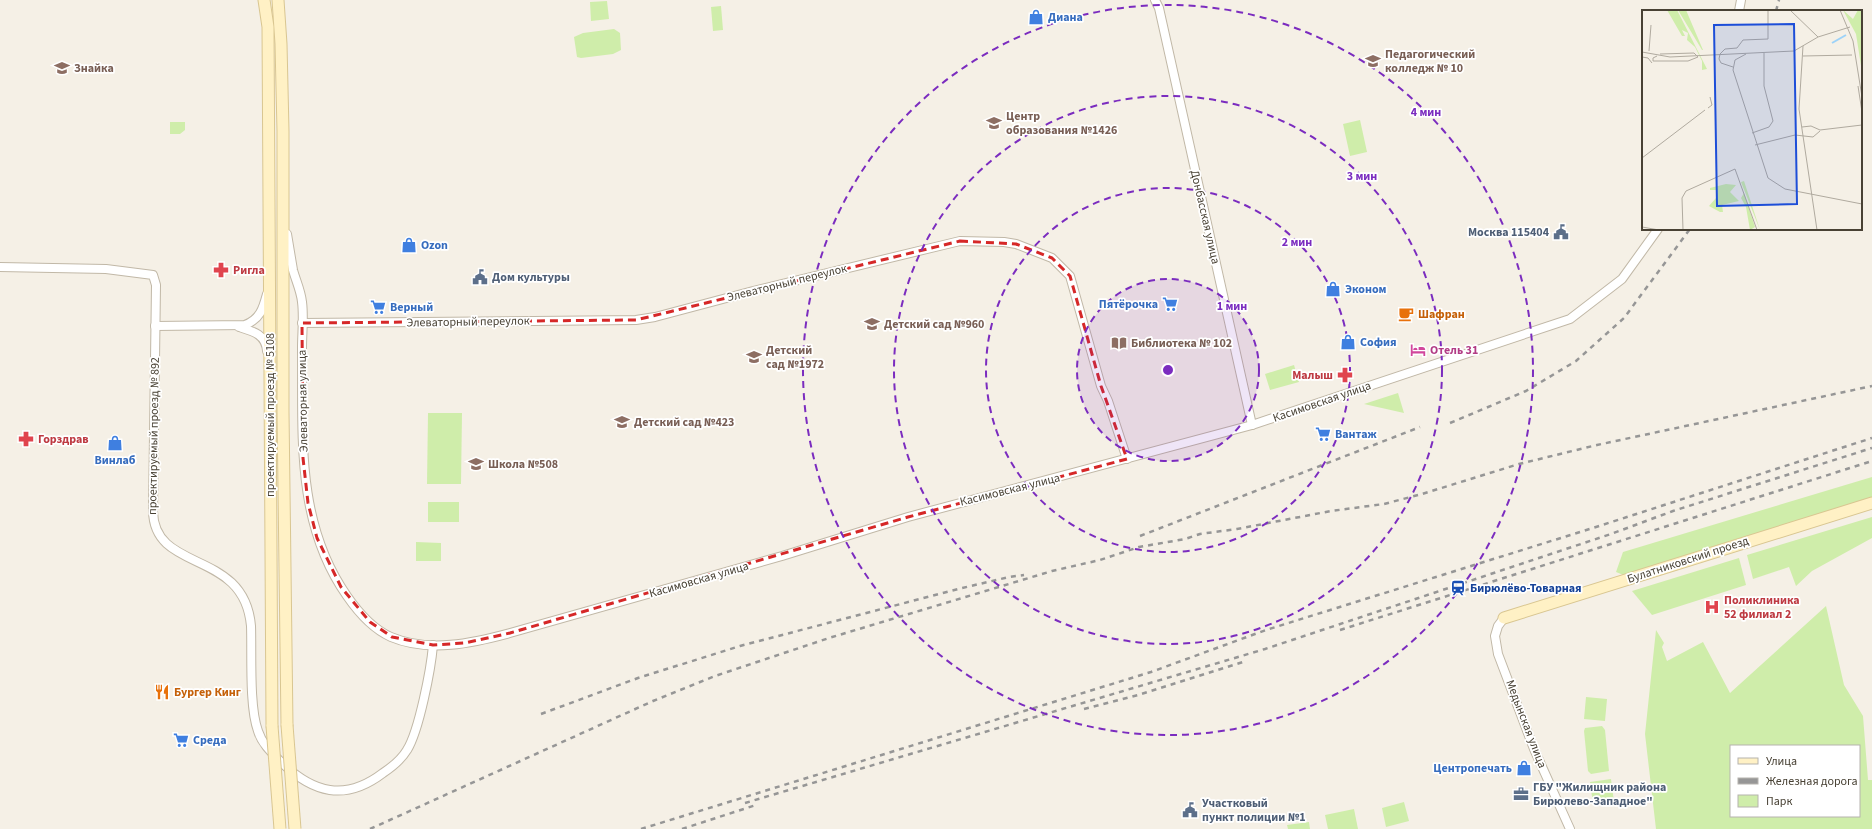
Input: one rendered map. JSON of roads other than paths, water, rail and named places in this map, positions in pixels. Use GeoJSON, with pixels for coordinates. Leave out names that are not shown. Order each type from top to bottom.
{"type":"FeatureCollection","features":[{"type":"Feature","properties":{"kind":"main road","name":"проектируемый проезд № 5108"},"geometry":{"type":"LineString","coordinates":[[264,0],[268,28],[272,726],[280,829]]}},
{"type":"Feature","properties":{"kind":"main road","name":"проектируемый проезд № 5108"},"geometry":{"type":"LineString","coordinates":[[278,0],[282,44],[283,412],[288,725],[295,829]]}},
{"type":"Feature","properties":{"kind":"main road","name":"Булатниковский проезд"},"geometry":{"type":"LineString","coordinates":[[1504,618],[1872,503]]}},
{"type":"Feature","properties":{"kind":"street","name":"Донбасская улица"},"geometry":{"type":"LineString","coordinates":[[1154,0],[1160,4],[1252,425]]}},
{"type":"Feature","properties":{"kind":"street"},"geometry":{"type":"LineString","coordinates":[[1739,10],[1741,0]]}},
{"type":"Feature","properties":{"kind":"street","name":"Элеваторная улица"},"geometry":{"type":"LineString","coordinates":[[283,210],[294,271],[302,302],[303,458],[308,503],[319,544],[327,564],[341,587]]}},
{"type":"Feature","properties":{"kind":"street","name":"Касимовская улица"},"geometry":{"type":"LineString","coordinates":[[341,587],[353,604],[370,622],[382,632],[398,639],[433,645],[465,643],[518,631],[782,556],[908,516],[1252,425],[1570,319],[1622,279],[1657,230]]}},
{"type":"Feature","properties":{"kind":"street","name":"Элеваторный переулок"},"geometry":{"type":"LineString","coordinates":[[302,323],[636,320],[655,317],[753,290],[960,241],[1004,242],[1052,258],[1070,276],[1101,386],[1108,401],[1127,459]]}},
{"type":"Feature","properties":{"kind":"street","name":"проектируемый проезд № 892"},"geometry":{"type":"LineString","coordinates":[[0,268],[120,270],[153,275],[156,285],[153,504],[155,529],[159,537],[169,547],[226,577],[244,597],[250,613],[255,723],[263,742],[269,750],[296,777],[322,789],[340,791],[351,790],[364,786],[376,779],[402,756],[410,743],[432,658],[433,645]]}},
{"type":"Feature","properties":{"kind":"street"},"geometry":{"type":"LineString","coordinates":[[238,327],[252,322],[260,315],[269,284]]}},
{"type":"Feature","properties":{"kind":"street"},"geometry":{"type":"LineString","coordinates":[[155,326],[238,327],[255,332],[263,338],[267,347],[270,367]]}},
{"type":"Feature","properties":{"kind":"street","name":"Медынская улица"},"geometry":{"type":"LineString","coordinates":[[1504,618],[1498,626],[1495,636],[1498,654],[1534,749],[1570,829]]}},
{"type":"Feature","properties":{"kind":"railway"},"geometry":{"type":"LineString","coordinates":[[1776,10],[1779,0]]}},
{"type":"Feature","properties":{"kind":"railway"},"geometry":{"type":"LineString","coordinates":[[1450,423],[1526,391],[1576,361],[1624,318],[1689,230]]}},
{"type":"Feature","properties":{"kind":"railway"},"geometry":{"type":"LineString","coordinates":[[370,829],[653,701],[715,676],[829,638],[1052,571],[1100,560],[1139,547],[1185,539],[1200,534],[1237,529],[1331,511],[1384,504],[1422,494],[1519,464],[1597,445],[1872,386]]}},
{"type":"Feature","properties":{"kind":"railway"},"geometry":{"type":"LineString","coordinates":[[1140,536],[1420,427]]}},
{"type":"Feature","properties":{"kind":"railway"},"geometry":{"type":"LineString","coordinates":[[641,829],[1151,672],[1266,630],[1596,527],[1872,438]]}},
{"type":"Feature","properties":{"kind":"railway"},"geometry":{"type":"LineString","coordinates":[[745,803],[1265,649],[1611,534],[1673,511],[1872,448]]}},
{"type":"Feature","properties":{"kind":"railway"},"geometry":{"type":"LineString","coordinates":[[1340,630],[1872,461]]}},
{"type":"Feature","properties":{"kind":"railway"},"geometry":{"type":"LineString","coordinates":[[541,714],[638,678],[740,646],[958,589],[1024,575]]}},
{"type":"Feature","properties":{"kind":"railway"},"geometry":{"type":"LineString","coordinates":[[1084,709],[1138,695],[1243,662]]}},
{"type":"Feature","properties":{"kind":"railway"},"geometry":{"type":"LineString","coordinates":[[682,829],[756,805]]}},
{"type":"Feature","properties":{"kind":"place","name":"Диана"},"geometry":{"type":"Point","coordinates":[1036,17]}},
{"type":"Feature","properties":{"kind":"place","name":"Педагогический колледж № 10"},"geometry":{"type":"Point","coordinates":[1373,61]}},
{"type":"Feature","properties":{"kind":"place","name":"Знайка"},"geometry":{"type":"Point","coordinates":[62,68]}},
{"type":"Feature","properties":{"kind":"place","name":"Центр образования №1426"},"geometry":{"type":"Point","coordinates":[994,123]}},
{"type":"Feature","properties":{"kind":"place","name":"Москва 115404"},"geometry":{"type":"Point","coordinates":[1561,232]}},
{"type":"Feature","properties":{"kind":"place","name":"Ozon"},"geometry":{"type":"Point","coordinates":[409,245]}},
{"type":"Feature","properties":{"kind":"place","name":"Ригла"},"geometry":{"type":"Point","coordinates":[221,270]}},
{"type":"Feature","properties":{"kind":"place","name":"Дом культуры"},"geometry":{"type":"Point","coordinates":[480,277]}},
{"type":"Feature","properties":{"kind":"place","name":"Эконом"},"geometry":{"type":"Point","coordinates":[1333,289]}},
{"type":"Feature","properties":{"kind":"place","name":"Пятёрочка"},"geometry":{"type":"Point","coordinates":[1170,304]}},
{"type":"Feature","properties":{"kind":"place","name":"Верный"},"geometry":{"type":"Point","coordinates":[378,307]}},
{"type":"Feature","properties":{"kind":"place","name":"Шафран"},"geometry":{"type":"Point","coordinates":[1406,314]}},
{"type":"Feature","properties":{"kind":"place","name":"Детский сад №960"},"geometry":{"type":"Point","coordinates":[872,324]}},
{"type":"Feature","properties":{"kind":"place","name":"София"},"geometry":{"type":"Point","coordinates":[1348,342]}},
{"type":"Feature","properties":{"kind":"place","name":"Библиотека № 102"},"geometry":{"type":"Point","coordinates":[1119,343]}},
{"type":"Feature","properties":{"kind":"place","name":"Отель 31"},"geometry":{"type":"Point","coordinates":[1418,350]}},
{"type":"Feature","properties":{"kind":"place","name":"Детский сад №1972"},"geometry":{"type":"Point","coordinates":[754,357]}},
{"type":"Feature","properties":{"kind":"place","name":"Малыш"},"geometry":{"type":"Point","coordinates":[1345,375]}},
{"type":"Feature","properties":{"kind":"place","name":"Детский сад №423"},"geometry":{"type":"Point","coordinates":[622,422]}},
{"type":"Feature","properties":{"kind":"place","name":"Вантаж"},"geometry":{"type":"Point","coordinates":[1323,434]}},
{"type":"Feature","properties":{"kind":"place","name":"Горздрав"},"geometry":{"type":"Point","coordinates":[26,439]}},
{"type":"Feature","properties":{"kind":"place","name":"Винлаб"},"geometry":{"type":"Point","coordinates":[115,443]}},
{"type":"Feature","properties":{"kind":"place","name":"Школа №508"},"geometry":{"type":"Point","coordinates":[476,464]}},
{"type":"Feature","properties":{"kind":"place","name":"Бирюлёво-Товарная"},"geometry":{"type":"Point","coordinates":[1458,588]}},
{"type":"Feature","properties":{"kind":"place","name":"Поликлиника 52 филиал 2"},"geometry":{"type":"Point","coordinates":[1712,607]}},
{"type":"Feature","properties":{"kind":"place","name":"Бургер Кинг"},"geometry":{"type":"Point","coordinates":[162,692]}},
{"type":"Feature","properties":{"kind":"place","name":"Среда"},"geometry":{"type":"Point","coordinates":[181,740]}},
{"type":"Feature","properties":{"kind":"place","name":"Центропечать"},"geometry":{"type":"Point","coordinates":[1524,768]}},
{"type":"Feature","properties":{"kind":"place","name":"ГБУ \"Жилищник района Бирюлево-Западное\""},"geometry":{"type":"Point","coordinates":[1521,794]}},
{"type":"Feature","properties":{"kind":"place","name":"Участковый пункт полиции №1"},"geometry":{"type":"Point","coordinates":[1190,810]}}]}
